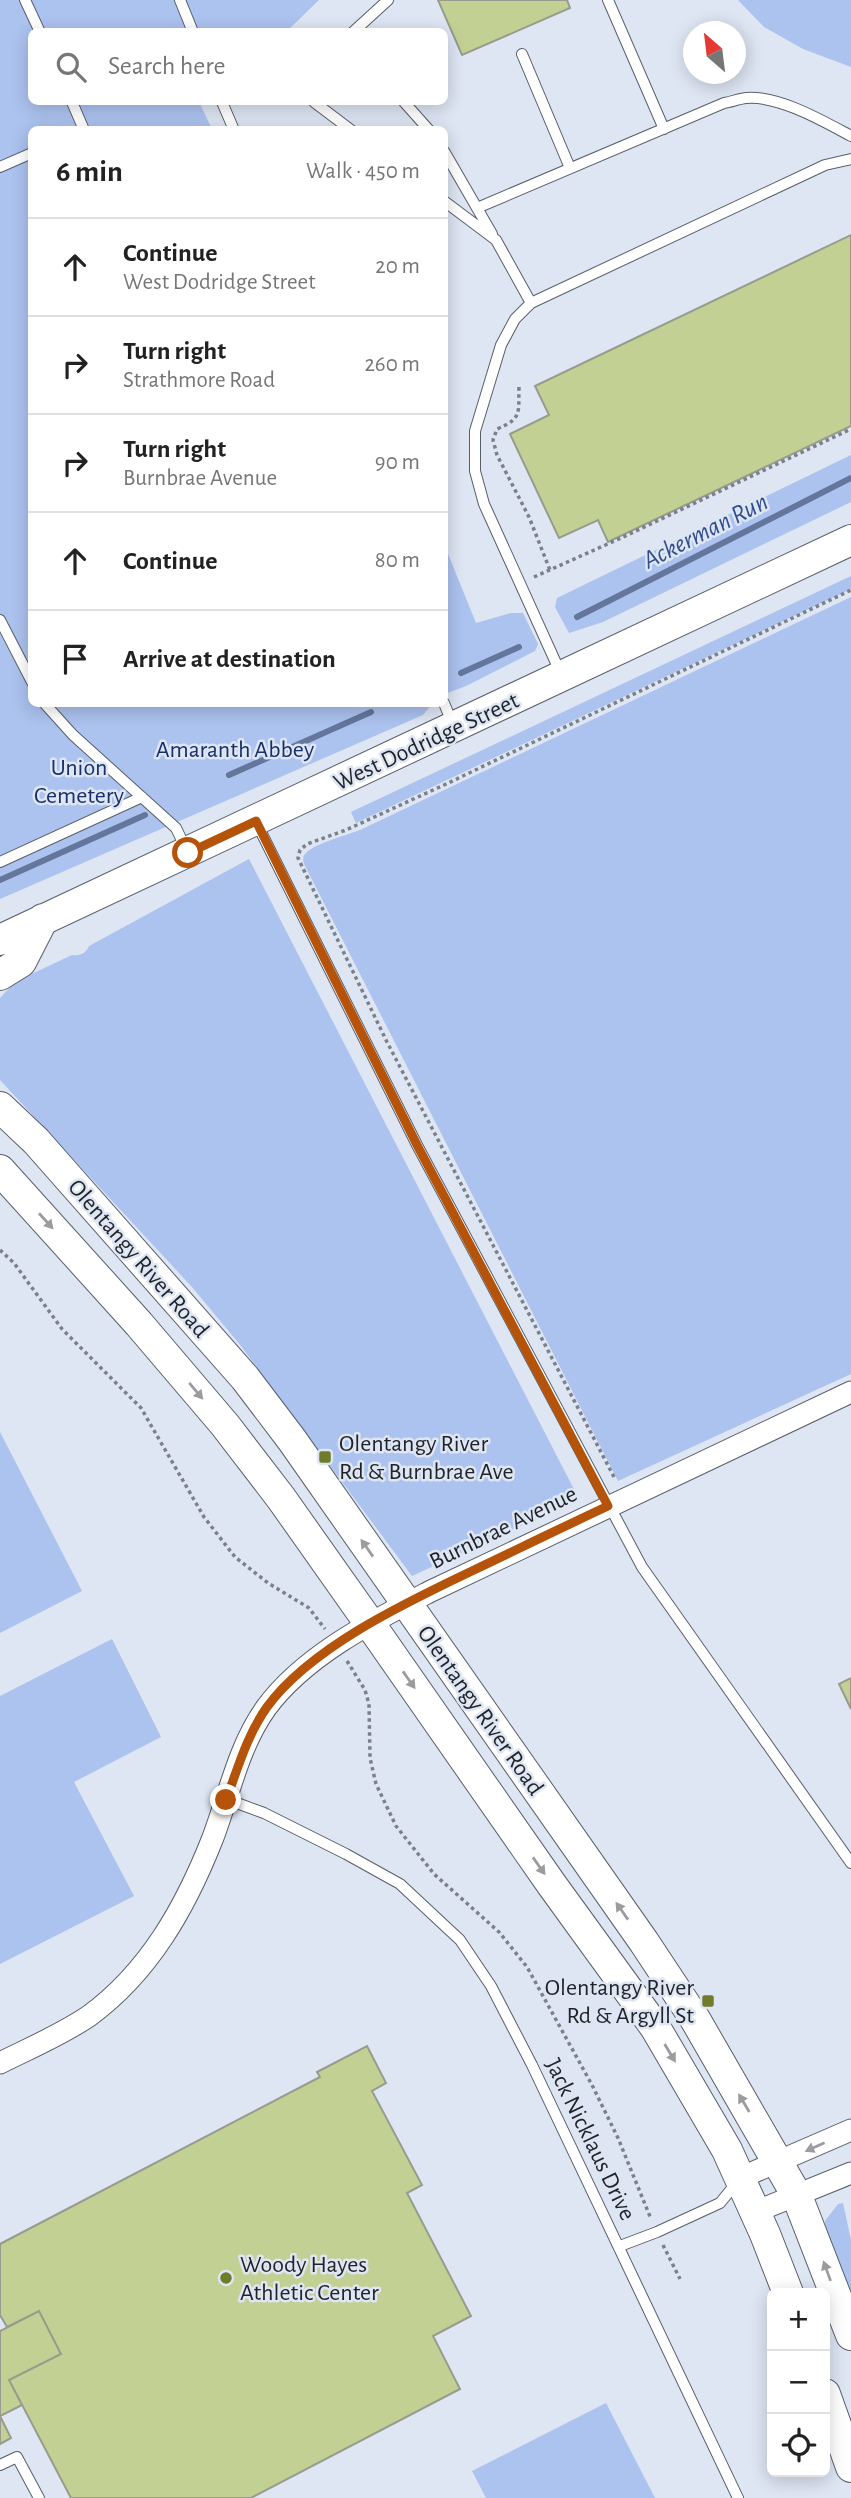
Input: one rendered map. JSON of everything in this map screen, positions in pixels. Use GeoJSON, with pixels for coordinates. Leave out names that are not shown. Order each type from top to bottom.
{"type":"FeatureCollection","features":[{"type":"Feature","properties":{"kind":"main road","name":"West Dodridge Street"},"geometry":{"type":"LineString","coordinates":[[0,940],[256,821],[449,715],[562,677],[851,540]]}},
{"type":"Feature","properties":{"kind":"main road"},"geometry":{"type":"LineString","coordinates":[[0,919],[54,897],[112,888]]}},
{"type":"Feature","properties":{"kind":"main road"},"geometry":{"type":"LineString","coordinates":[[0,975],[21,962],[43,919]]}},
{"type":"Feature","properties":{"kind":"main road"},"geometry":{"type":"LineString","coordinates":[[0,1094],[36,1141]]}},
{"type":"Feature","properties":{"kind":"main road","name":"Olentangy River Road"},"geometry":{"type":"LineString","coordinates":[[0,1107],[36,1141],[245,1378],[292,1440],[644,1942],[695,2019],[797,2196],[851,2335]]}},
{"type":"Feature","properties":{"kind":"main road","name":"Olentangy River Road"},"geometry":{"type":"LineString","coordinates":[[0,1170],[139,1324],[225,1425],[281,1498],[654,2027],[727,2150],[743,2201],[786,2288]]}},
{"type":"Feature","properties":{"kind":"main road"},"geometry":{"type":"LineString","coordinates":[[830,2407],[851,2467]]}},
{"type":"Feature","properties":{"kind":"street","name":"Burnbrae Avenue"},"geometry":{"type":"LineString","coordinates":[[0,2063],[87,2017],[134,1975],[171,1927],[187,1898],[212,1840],[251,1731],[285,1686],[337,1644],[406,1604],[851,1392]]}},
{"type":"Feature","properties":{"kind":"street"},"geometry":{"type":"LineString","coordinates":[[743,2201],[778,2162],[851,2130]]}},
{"type":"Feature","properties":{"kind":"street"},"geometry":{"type":"LineString","coordinates":[[743,2201],[797,2196],[851,2173]]}},
{"type":"Feature","properties":{"kind":"lane"},"geometry":{"type":"LineString","coordinates":[[25,0],[38,28]]}},
{"type":"Feature","properties":{"kind":"lane"},"geometry":{"type":"LineString","coordinates":[[180,0],[191,28]]}},
{"type":"Feature","properties":{"kind":"lane"},"geometry":{"type":"LineString","coordinates":[[357,28],[388,0]]}},
{"type":"Feature","properties":{"kind":"lane"},"geometry":{"type":"LineString","coordinates":[[608,0],[664,129]]}},
{"type":"Feature","properties":{"kind":"lane"},"geometry":{"type":"LineString","coordinates":[[522,54],[570,168]]}},
{"type":"Feature","properties":{"kind":"lane"},"geometry":{"type":"LineString","coordinates":[[477,208],[724,103],[748,98],[775,102],[817,118],[851,136]]}},
{"type":"Feature","properties":{"kind":"lane"},"geometry":{"type":"LineString","coordinates":[[73,105],[83,126]]}},
{"type":"Feature","properties":{"kind":"lane"},"geometry":{"type":"LineString","coordinates":[[223,105],[232,126]]}},
{"type":"Feature","properties":{"kind":"lane"},"geometry":{"type":"LineString","coordinates":[[318,105],[346,126]]}},
{"type":"Feature","properties":{"kind":"lane"},"geometry":{"type":"LineString","coordinates":[[407,105],[425,126]]}},
{"type":"Feature","properties":{"kind":"lane"},"geometry":{"type":"LineString","coordinates":[[0,166],[28,155]]}},
{"type":"Feature","properties":{"kind":"lane"},"geometry":{"type":"LineString","coordinates":[[448,158],[531,303]]}},
{"type":"Feature","properties":{"kind":"lane"},"geometry":{"type":"LineString","coordinates":[[562,677],[484,504],[475,471],[475,430],[501,345],[515,319],[531,303],[825,165],[851,159]]}},
{"type":"Feature","properties":{"kind":"lane"},"geometry":{"type":"LineString","coordinates":[[448,204],[496,240]]}},
{"type":"Feature","properties":{"kind":"lane"},"geometry":{"type":"LineString","coordinates":[[0,620],[4,637],[28,676]]}},
{"type":"Feature","properties":{"kind":"lane"},"geometry":{"type":"LineString","coordinates":[[48,707],[73,735],[176,828],[188,853]]}},
{"type":"Feature","properties":{"kind":"lane"},"geometry":{"type":"LineString","coordinates":[[0,862],[142,797]]}},
{"type":"Feature","properties":{"kind":"lane"},"geometry":{"type":"LineString","coordinates":[[256,821],[417,1145],[642,1567],[851,1863]]}},
{"type":"Feature","properties":{"kind":"lane","name":"Jack Nicklaus Drive"},"geometry":{"type":"LineString","coordinates":[[226,1800],[264,1813],[346,1853],[400,1884],[460,1940],[491,1986],[620,2246],[643,2301],[738,2498]]}},
{"type":"Feature","properties":{"kind":"lane"},"geometry":{"type":"LineString","coordinates":[[620,2246],[720,2203],[743,2201]]}},
{"type":"Feature","properties":{"kind":"lane"},"geometry":{"type":"LineString","coordinates":[[720,2203],[743,2201]]}},
{"type":"Feature","properties":{"kind":"lane"},"geometry":{"type":"LineString","coordinates":[[0,2465],[17,2457],[39,2498]]}},
{"type":"Feature","properties":{"kind":"path"},"geometry":{"type":"LineString","coordinates":[[519,387],[518,417],[497,429],[493,440],[497,455],[529,517],[550,570]]}},
{"type":"Feature","properties":{"kind":"path"},"geometry":{"type":"LineString","coordinates":[[518,579],[539,576],[851,429]]}},
{"type":"Feature","properties":{"kind":"path"},"geometry":{"type":"LineString","coordinates":[[614,1478],[387,1042],[298,858],[300,850],[306,844],[346,830],[444,785],[851,590]]}},
{"type":"Feature","properties":{"kind":"path"},"geometry":{"type":"LineString","coordinates":[[0,1250],[14,1263],[62,1329],[141,1408],[204,1517],[235,1557],[268,1583],[309,1608],[337,1644],[365,1690],[369,1704],[370,1758],[376,1784],[396,1826],[434,1874],[499,1932],[527,1967],[608,2117],[680,2279]]}},
{"type":"Feature","properties":{"kind":"green space","name":"Union Cemetery"},"geometry":{"type":"Polygon","coordinates":[[[0,0],[319,0],[290,28],[28,28],[28,105],[200,105],[211,126],[28,126],[28,707],[429,707],[423,715],[0,899],[0,0]]]}},
{"type":"Feature","properties":{"kind":"green space"},"geometry":{"type":"Polygon","coordinates":[[[738,0],[851,0],[851,67],[803,49],[764,27],[738,0]]]}},
{"type":"Feature","properties":{"kind":"green space"},"geometry":{"type":"Polygon","coordinates":[[[851,455],[851,502],[603,622],[569,633],[555,607],[557,598],[851,455]]]}},
{"type":"Feature","properties":{"kind":"green space"},"geometry":{"type":"Polygon","coordinates":[[[448,554],[476,623],[511,613],[523,613],[538,644],[535,651],[448,693],[448,554]]]}},
{"type":"Feature","properties":{"kind":"green space"},"geometry":{"type":"Polygon","coordinates":[[[851,576],[851,589],[356,823],[351,812],[851,576]]]}},
{"type":"Feature","properties":{"kind":"green space"},"geometry":{"type":"Polygon","coordinates":[[[851,597],[851,1374],[618,1481],[304,864],[303,857],[316,846],[360,830],[851,597]]]}},
{"type":"Feature","properties":{"kind":"green space"},"geometry":{"type":"Polygon","coordinates":[[[249,859],[579,1499],[412,1576],[241,1346],[192,1287],[0,1080],[0,998],[13,984],[72,955],[83,954],[89,946],[249,859]]]}},
{"type":"Feature","properties":{"kind":"green space"},"geometry":{"type":"Polygon","coordinates":[[[0,1432],[82,1591],[0,1633],[0,1432]]]}},
{"type":"Feature","properties":{"kind":"green space"},"geometry":{"type":"Polygon","coordinates":[[[112,1639],[161,1737],[74,1782],[134,1896],[0,1964],[0,1696],[112,1639]]]}},
{"type":"Feature","properties":{"kind":"green space"},"geometry":{"type":"Polygon","coordinates":[[[843,2203],[851,2240],[851,2301],[826,2235],[825,2221],[838,2204],[843,2203]]]}},
{"type":"Feature","properties":{"kind":"green space"},"geometry":{"type":"Polygon","coordinates":[[[606,2403],[655,2498],[486,2498],[472,2471],[606,2403]]]}},
{"type":"Feature","properties":{"kind":"building"},"geometry":{"type":"Polygon","coordinates":[[[438,0],[567,0],[570,8],[462,55],[438,0]]]}},
{"type":"Feature","properties":{"kind":"building"},"geometry":{"type":"Polygon","coordinates":[[[851,235],[851,426],[608,542],[598,520],[559,538],[510,434],[549,415],[535,386],[851,235]]]}},
{"type":"Feature","properties":{"kind":"building"},"geometry":{"type":"Polygon","coordinates":[[[851,1678],[851,1709],[839,1684],[851,1678]]]}},
{"type":"Feature","properties":{"kind":"building","name":"Woody Hayes Athletic Center"},"geometry":{"type":"Polygon","coordinates":[[[367,2046],[386,2083],[372,2091],[422,2185],[407,2193],[471,2316],[433,2336],[460,2389],[251,2498],[71,2498],[9,2380],[61,2354],[39,2311],[7,2327],[0,2315],[0,2244],[320,2077],[317,2072],[367,2046]]]}},
{"type":"Feature","properties":{"kind":"building"},"geometry":{"type":"Polygon","coordinates":[[[39,2311],[61,2354],[9,2380],[22,2405],[0,2416],[0,2331],[39,2311]]]}},
{"type":"Feature","properties":{"kind":"building"},"geometry":{"type":"Polygon","coordinates":[[[0,2416],[11,2438],[0,2444],[0,2416]]]}},
{"type":"Feature","properties":{"kind":"waterway","name":"Ackerman Run"},"geometry":{"type":"LineString","coordinates":[[577,617],[851,478]]}},
{"type":"Feature","properties":{"kind":"waterway","name":"Ackerman Run"},"geometry":{"type":"LineString","coordinates":[[461,673],[519,647]]}},
{"type":"Feature","properties":{"kind":"waterway","name":"Ackerman Run"},"geometry":{"type":"LineString","coordinates":[[229,775],[371,712]]}},
{"type":"Feature","properties":{"kind":"waterway","name":"Ackerman Run"},"geometry":{"type":"LineString","coordinates":[[0,880],[145,815]]}},
{"type":"Feature","properties":{"kind":"place","name":"Olentangy River Rd & Burnbrae Ave"},"geometry":{"type":"Point","coordinates":[325,1457]}},
{"type":"Feature","properties":{"kind":"place","name":"Olentangy River Rd & Argyll St"},"geometry":{"type":"Point","coordinates":[708,2001]}},
{"type":"Feature","properties":{"kind":"place","name":"Woody Hayes Athletic Center"},"geometry":{"type":"Point","coordinates":[226,2278]}},
{"type":"Feature","properties":{"kind":"route"},"geometry":{"type":"LineString","coordinates":[[188,853],[256,821],[417,1145],[608,1506],[429,1592],[337,1644],[285,1686],[267,1708],[251,1731],[226,1800]]}},
{"type":"Feature","properties":{"kind":"park label","name":"Amaranth Abbey"},"geometry":{"type":"Point","coordinates":[235,749]}}]}
